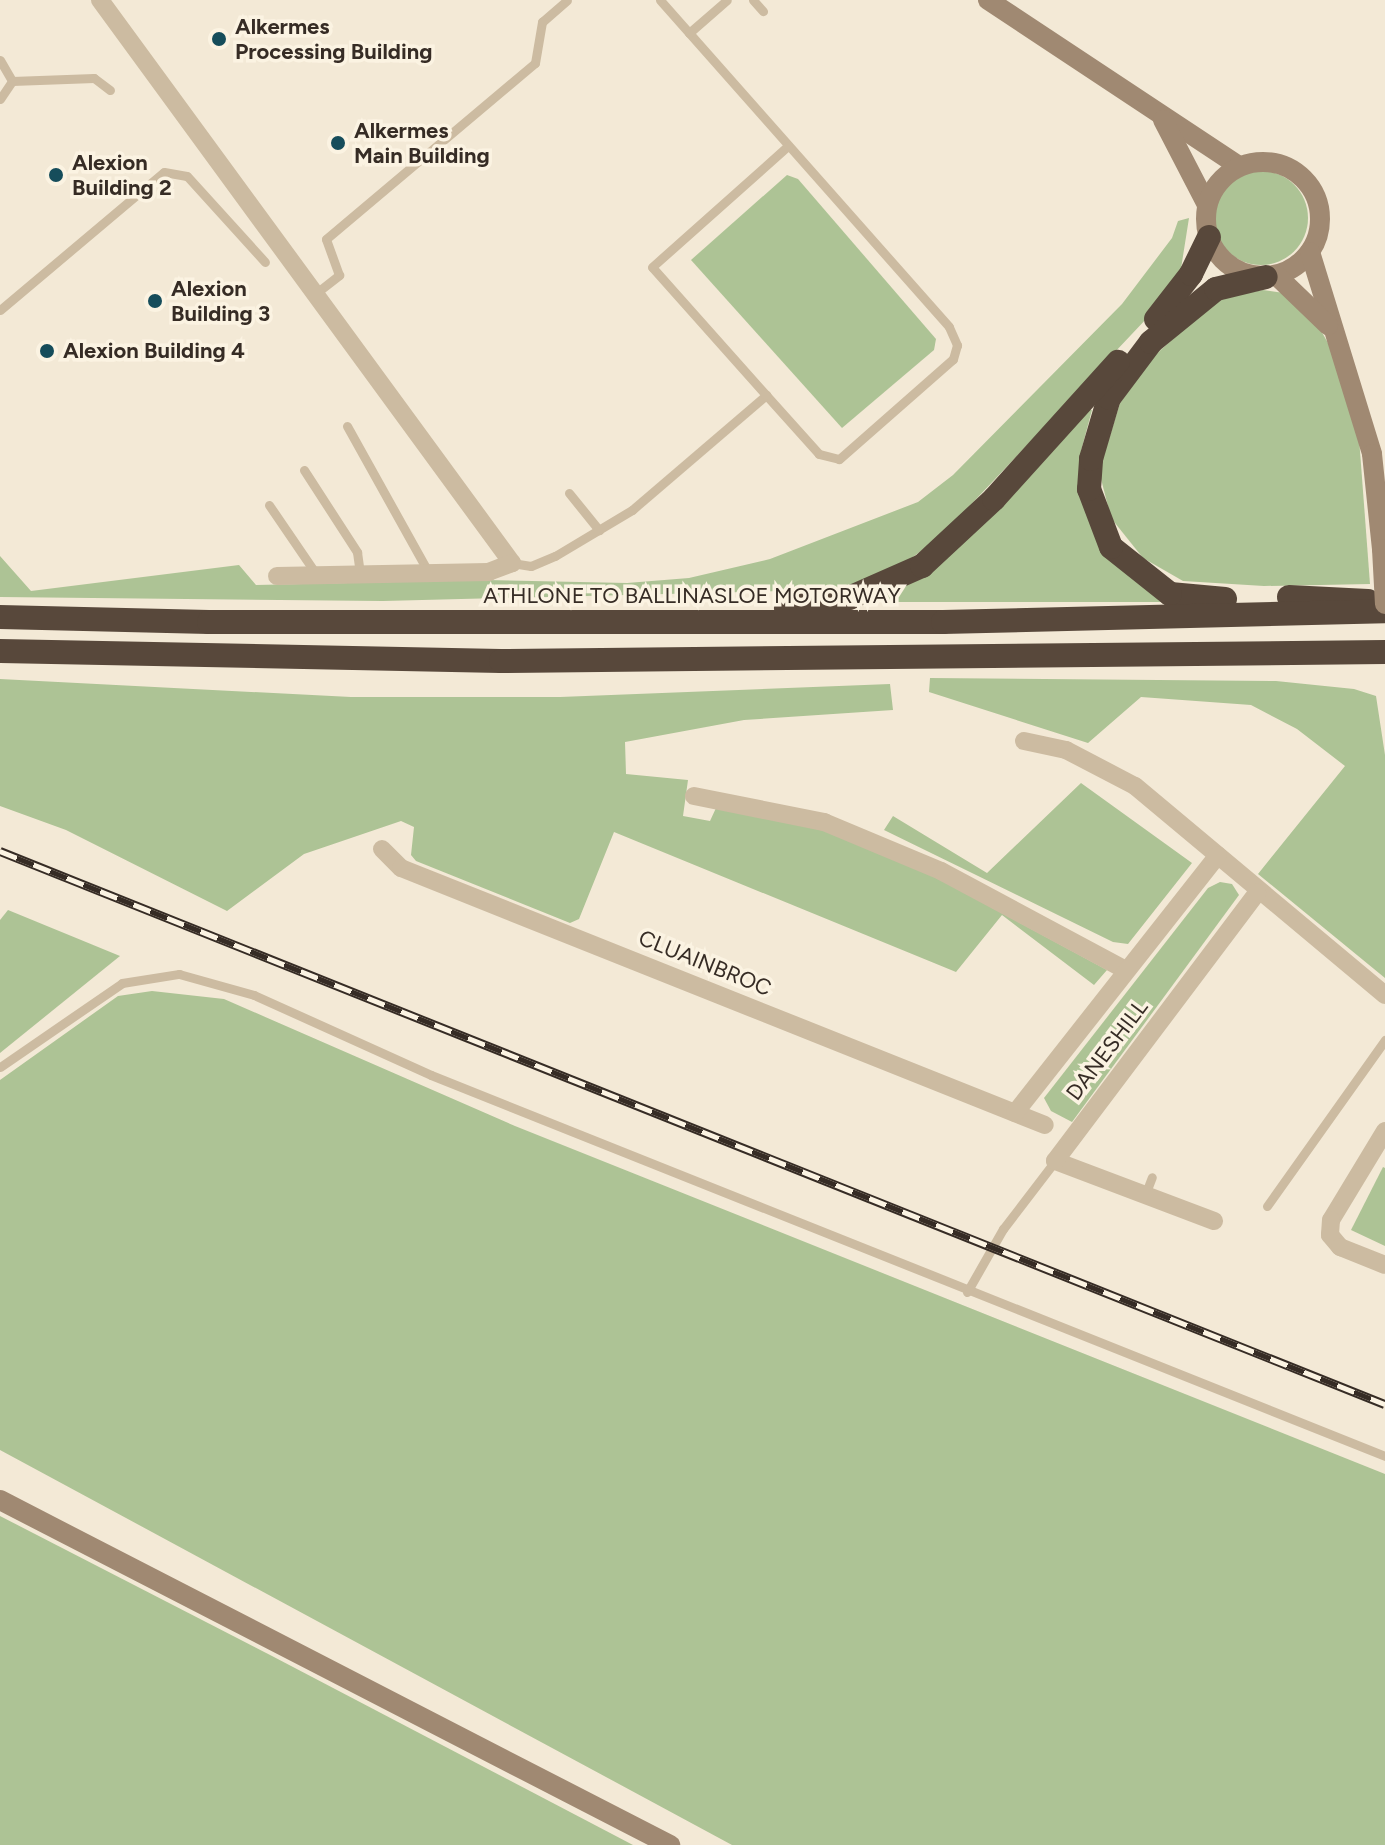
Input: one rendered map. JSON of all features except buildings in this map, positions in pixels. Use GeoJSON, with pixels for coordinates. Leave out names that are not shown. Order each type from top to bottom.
{"type":"FeatureCollection","features":[{"type":"Feature","properties":{"kind":"highway"},"geometry":{"type":"LineString","coordinates":[[717,619],[849,598],[922,566],[994,499],[1143,334],[1191,274],[1209,237]]}},
{"type":"Feature","properties":{"kind":"highway"},"geometry":{"type":"LineString","coordinates":[[1271,276],[1216,289],[1185,310],[1126,371],[1095,431],[1089,489],[1096,520],[1111,547],[1170,594],[1198,599],[1336,595],[1385,604]]}},
{"type":"Feature","properties":{"kind":"highway","name":"ATHLONE TO BALLINASLOE MOTORWAY"},"geometry":{"type":"LineString","coordinates":[[0,617],[254,622],[717,619],[943,622],[1385,611]]}},
{"type":"Feature","properties":{"kind":"highway"},"geometry":{"type":"LineString","coordinates":[[0,651],[472,661],[1385,652]]}},
{"type":"Feature","properties":{"kind":"main road"},"geometry":{"type":"LineString","coordinates":[[988,0],[1163,120],[1239,166],[1276,164],[1306,181],[1320,211],[1319,235],[1310,252],[1271,276]]}},
{"type":"Feature","properties":{"kind":"main road"},"geometry":{"type":"LineString","coordinates":[[1163,120],[1207,205],[1209,237],[1229,266],[1271,276],[1333,332]]}},
{"type":"Feature","properties":{"kind":"main road"},"geometry":{"type":"LineString","coordinates":[[1207,205],[1215,187],[1239,166]]}},
{"type":"Feature","properties":{"kind":"main road"},"geometry":{"type":"LineString","coordinates":[[1310,252],[1372,454],[1385,604]]}},
{"type":"Feature","properties":{"kind":"main road"},"geometry":{"type":"LineString","coordinates":[[0,1500],[670,1845]]}},
{"type":"Feature","properties":{"kind":"street"},"geometry":{"type":"LineString","coordinates":[[100,0],[512,563],[489,572],[427,570],[277,576]]}},
{"type":"Feature","properties":{"kind":"street"},"geometry":{"type":"LineString","coordinates":[[1024,741],[1066,750],[1100,765],[1171,813],[1257,893],[1385,995]]}},
{"type":"Feature","properties":{"kind":"street"},"geometry":{"type":"LineString","coordinates":[[694,796],[824,822],[941,871],[1126,970]]}},
{"type":"Feature","properties":{"kind":"street","name":"CLUAINBROC"},"geometry":{"type":"LineString","coordinates":[[382,849],[401,868],[1045,1125]]}},
{"type":"Feature","properties":{"kind":"street"},"geometry":{"type":"LineString","coordinates":[[1015,1113],[1218,855]]}},
{"type":"Feature","properties":{"kind":"street","name":"DANESHILL"},"geometry":{"type":"LineString","coordinates":[[1055,1161],[1257,893]]}},
{"type":"Feature","properties":{"kind":"street"},"geometry":{"type":"LineString","coordinates":[[1385,1131],[1331,1220],[1330,1235],[1340,1247],[1385,1265]]}},
{"type":"Feature","properties":{"kind":"street"},"geometry":{"type":"LineString","coordinates":[[1055,1161],[1149,1186],[1214,1221]]}},
{"type":"Feature","properties":{"kind":"lane"},"geometry":{"type":"LineString","coordinates":[[315,294],[339,275],[326,239],[535,63],[542,22],[567,0]]}},
{"type":"Feature","properties":{"kind":"lane"},"geometry":{"type":"LineString","coordinates":[[660,0],[949,327],[957,345],[953,359],[839,459],[819,454],[652,267],[788,146]]}},
{"type":"Feature","properties":{"kind":"lane"},"geometry":{"type":"LineString","coordinates":[[689,33],[727,0]]}},
{"type":"Feature","properties":{"kind":"lane"},"geometry":{"type":"LineString","coordinates":[[753,0],[763,11]]}},
{"type":"Feature","properties":{"kind":"lane"},"geometry":{"type":"LineString","coordinates":[[0,60],[12,81]]}},
{"type":"Feature","properties":{"kind":"lane"},"geometry":{"type":"LineString","coordinates":[[12,81],[94,78],[110,90]]}},
{"type":"Feature","properties":{"kind":"lane"},"geometry":{"type":"LineString","coordinates":[[0,99],[12,81]]}},
{"type":"Feature","properties":{"kind":"lane"},"geometry":{"type":"LineString","coordinates":[[0,310],[164,172],[187,176],[265,262]]}},
{"type":"Feature","properties":{"kind":"lane"},"geometry":{"type":"LineString","coordinates":[[512,563],[531,566],[599,530],[680,473],[766,395]]}},
{"type":"Feature","properties":{"kind":"lane"},"geometry":{"type":"LineString","coordinates":[[347,426],[427,570]]}},
{"type":"Feature","properties":{"kind":"lane"},"geometry":{"type":"LineString","coordinates":[[304,470],[357,552],[360,573]]}},
{"type":"Feature","properties":{"kind":"lane"},"geometry":{"type":"LineString","coordinates":[[569,493],[599,530]]}},
{"type":"Feature","properties":{"kind":"lane"},"geometry":{"type":"LineString","coordinates":[[269,505],[316,574]]}},
{"type":"Feature","properties":{"kind":"lane"},"geometry":{"type":"LineString","coordinates":[[0,1067],[122,983],[179,974],[254,995],[431,1075],[967,1292],[1385,1456]]}},
{"type":"Feature","properties":{"kind":"lane"},"geometry":{"type":"LineString","coordinates":[[1267,1206],[1385,1040]]}},
{"type":"Feature","properties":{"kind":"lane"},"geometry":{"type":"LineString","coordinates":[[967,1292],[1003,1229],[1055,1161]]}},
{"type":"Feature","properties":{"kind":"green space"},"geometry":{"type":"Polygon","coordinates":[[[1261,171],[1279,175],[1294,185],[1304,200],[1308,218],[1304,236],[1294,251],[1279,261],[1261,265],[1243,261],[1228,251],[1218,236],[1214,218],[1218,200],[1228,185],[1243,175],[1261,171]]]}},
{"type":"Feature","properties":{"kind":"green space"},"geometry":{"type":"Polygon","coordinates":[[[787,175],[798,179],[936,339],[934,350],[842,428],[691,260],[787,175]]]}},
{"type":"Feature","properties":{"kind":"green space"},"geometry":{"type":"Polygon","coordinates":[[[1189,218],[1180,275],[1165,299],[944,533],[904,564],[863,583],[824,590],[383,601],[0,597],[0,556],[31,591],[239,565],[256,585],[486,580],[627,583],[689,578],[770,559],[918,502],[953,475],[1122,304],[1172,238],[1178,221],[1189,218]]]}},
{"type":"Feature","properties":{"kind":"green space"},"geometry":{"type":"Polygon","coordinates":[[[1263,290],[1284,293],[1316,322],[1332,350],[1359,438],[1370,584],[1264,586],[1183,581],[1143,558],[1111,518],[1099,471],[1120,403],[1153,357],[1208,307],[1229,296],[1263,290]]]}},
{"type":"Feature","properties":{"kind":"green space"},"geometry":{"type":"Polygon","coordinates":[[[1086,409],[1092,410],[1081,451],[1081,496],[1170,602],[879,602],[1086,409]]]}},
{"type":"Feature","properties":{"kind":"green space"},"geometry":{"type":"Polygon","coordinates":[[[930,678],[1276,681],[1354,689],[1376,696],[1385,755],[1385,978],[1258,874],[1345,766],[1297,729],[1251,705],[1141,697],[1088,743],[929,692],[930,678]]]}},
{"type":"Feature","properties":{"kind":"green space"},"geometry":{"type":"Polygon","coordinates":[[[0,679],[351,697],[560,697],[890,684],[893,710],[744,720],[625,742],[626,774],[688,780],[683,816],[710,821],[716,808],[818,827],[913,865],[1107,970],[1094,985],[1002,915],[956,972],[614,832],[579,919],[570,923],[416,861],[411,855],[414,827],[401,821],[304,854],[227,911],[66,830],[0,806],[0,679]]]}},
{"type":"Feature","properties":{"kind":"green space"},"geometry":{"type":"Polygon","coordinates":[[[1081,783],[1192,863],[1128,944],[1113,942],[884,830],[893,816],[987,873],[1081,783]]]}},
{"type":"Feature","properties":{"kind":"green space"},"geometry":{"type":"Polygon","coordinates":[[[1220,882],[1232,884],[1239,895],[1072,1122],[1051,1111],[1044,1098],[1208,888],[1220,882]]]}},
{"type":"Feature","properties":{"kind":"green space"},"geometry":{"type":"Polygon","coordinates":[[[8,910],[120,956],[0,1053],[0,920],[8,910]]]}},
{"type":"Feature","properties":{"kind":"green space"},"geometry":{"type":"Polygon","coordinates":[[[152,991],[224,999],[515,1126],[1385,1474],[1385,1845],[732,1845],[0,1450],[0,1080],[118,996],[152,991]]]}},
{"type":"Feature","properties":{"kind":"green space"},"geometry":{"type":"Polygon","coordinates":[[[1385,1168],[1385,1246],[1351,1230],[1385,1168]]]}},
{"type":"Feature","properties":{"kind":"green space"},"geometry":{"type":"Polygon","coordinates":[[[0,1516],[272,1656],[633,1845],[0,1845],[0,1516]]]}},
{"type":"Feature","properties":{"kind":"railway"},"geometry":{"type":"LineString","coordinates":[[0,851],[1385,1404]]}},
{"type":"Feature","properties":{"kind":"place","name":"Alkermes Processing Building"},"geometry":{"type":"Point","coordinates":[219,39]}},
{"type":"Feature","properties":{"kind":"place","name":"Alkermes Main Building"},"geometry":{"type":"Point","coordinates":[338,143]}},
{"type":"Feature","properties":{"kind":"place","name":"Alexion Building 2"},"geometry":{"type":"Point","coordinates":[56,175]}},
{"type":"Feature","properties":{"kind":"place","name":"Alexion Building 3"},"geometry":{"type":"Point","coordinates":[155,301]}},
{"type":"Feature","properties":{"kind":"place","name":"Alexion Building 4"},"geometry":{"type":"Point","coordinates":[47,351]}}]}
